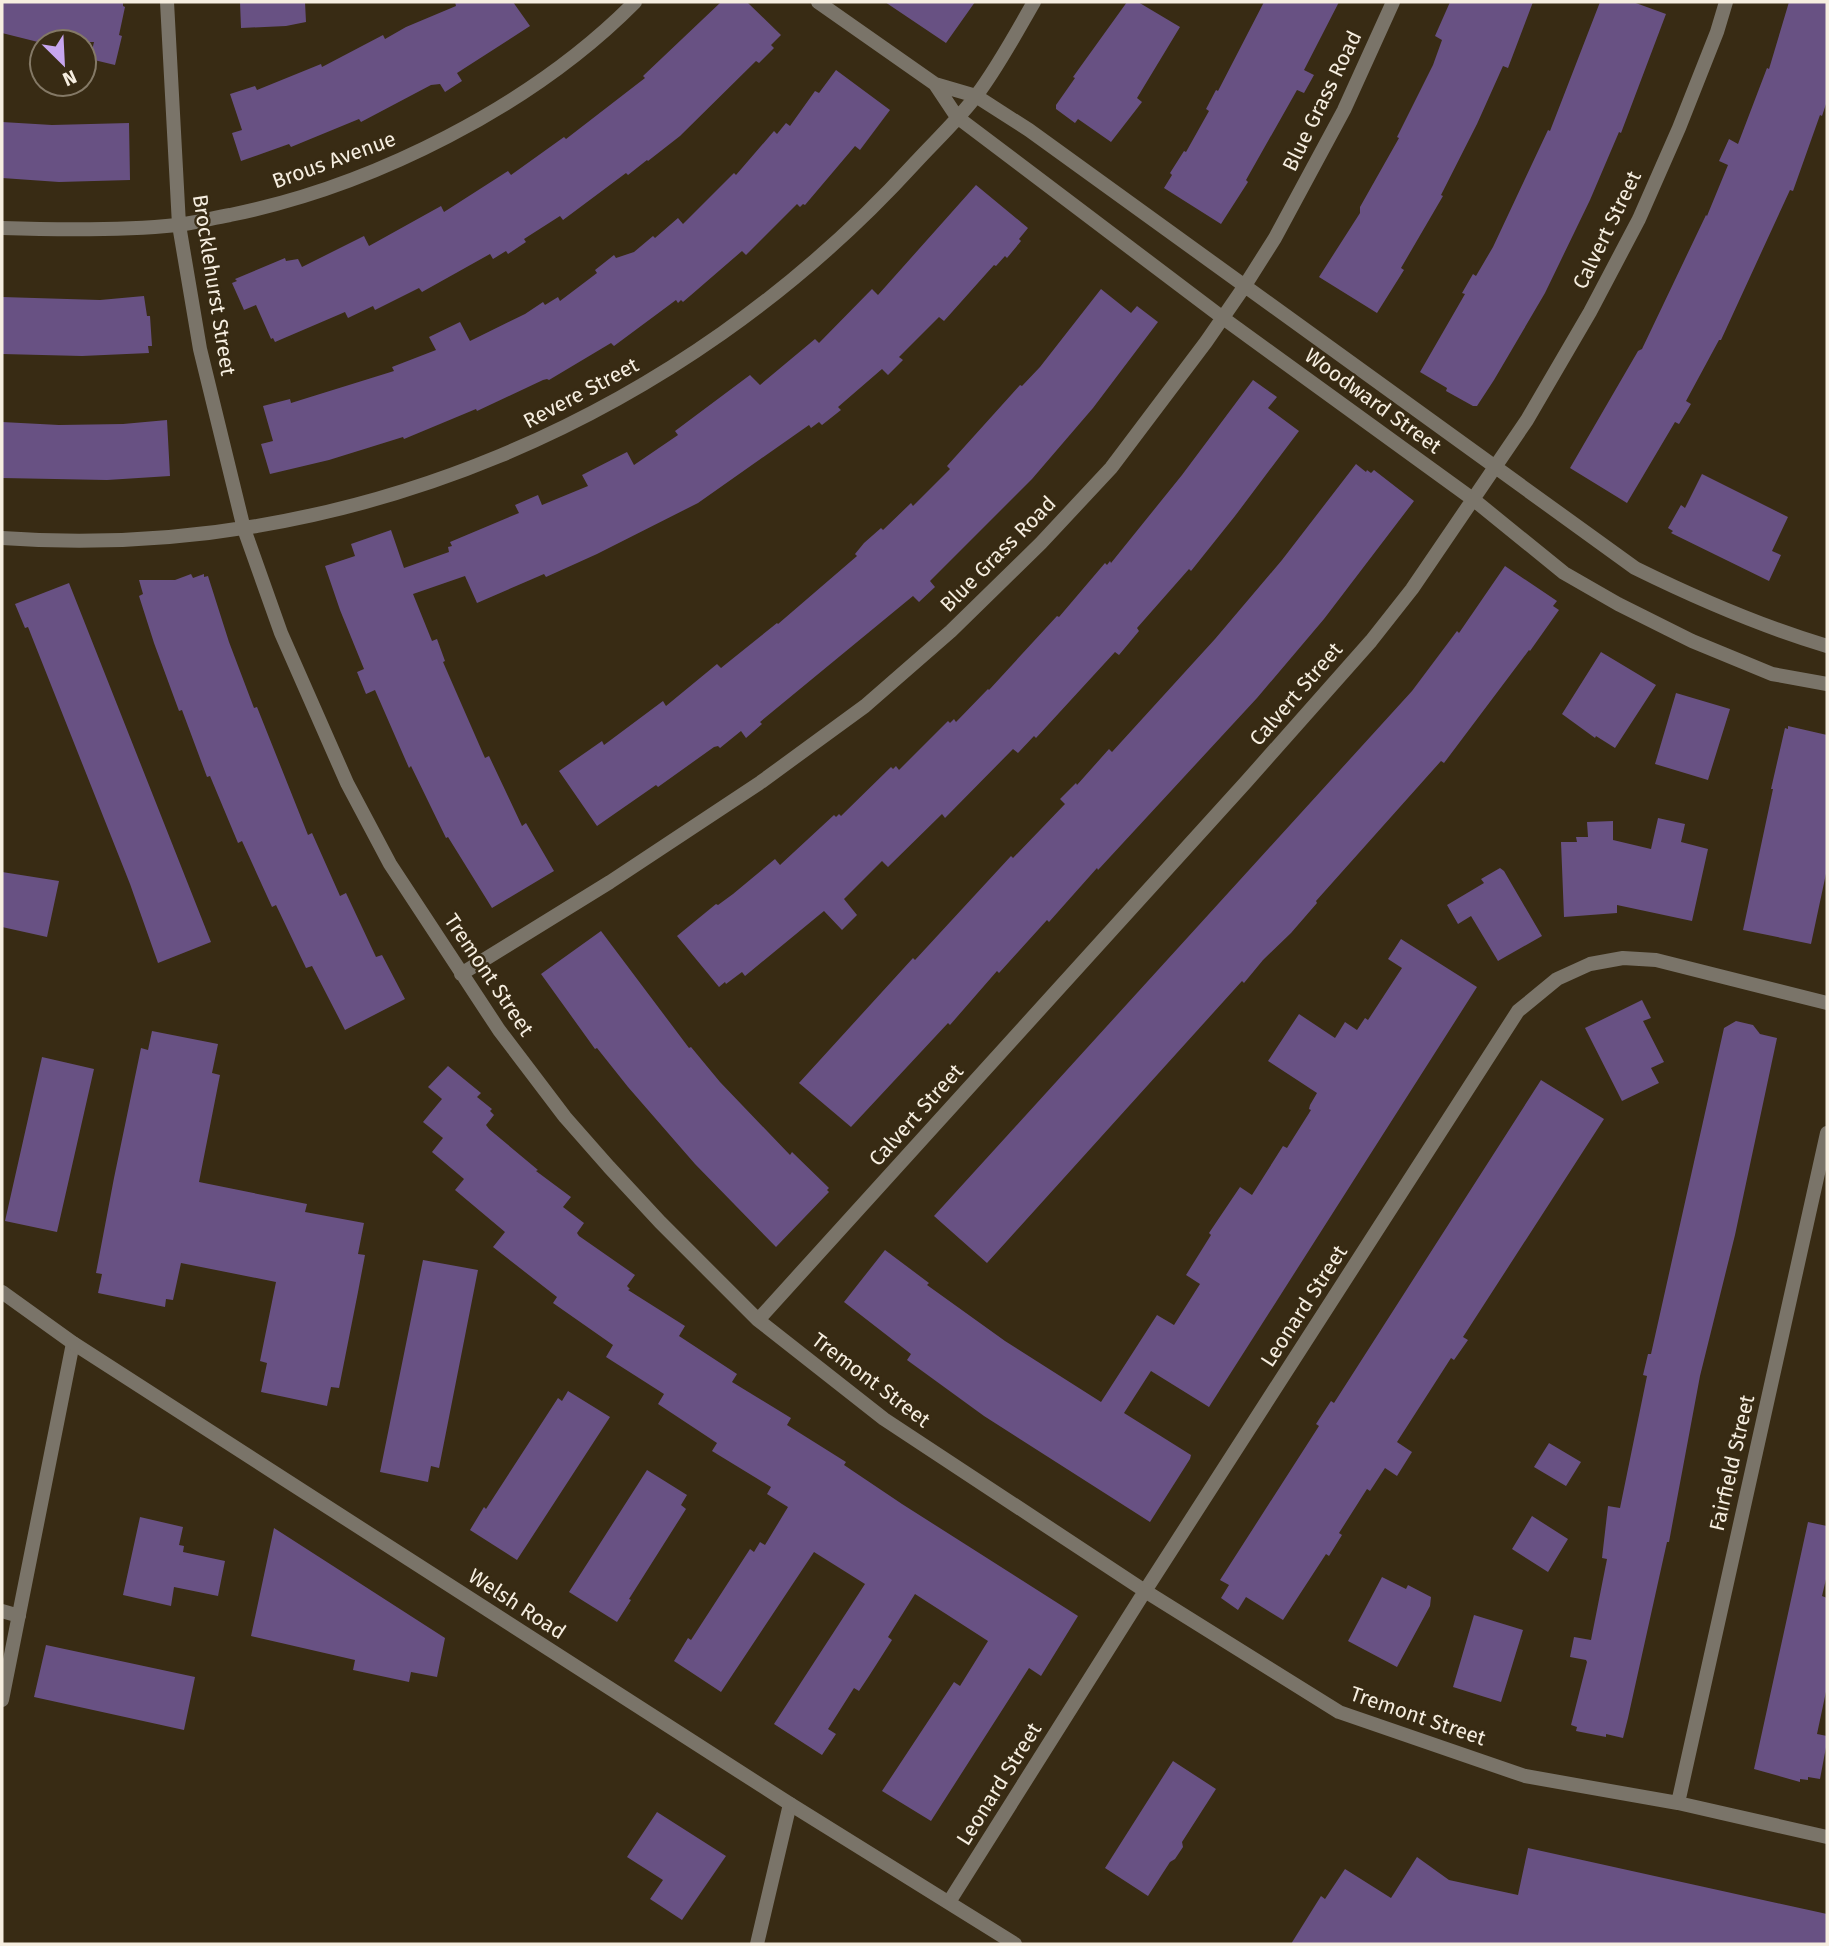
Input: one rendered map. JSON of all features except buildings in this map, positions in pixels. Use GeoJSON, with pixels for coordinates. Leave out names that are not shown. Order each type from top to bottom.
{"type":"FeatureCollection","features":[{"type":"Feature","properties":{"kind":"street","name":"Brocklehurst Street"},"geometry":{"type":"LineString","coordinates":[[167,2],[179,225],[200,349],[244,529]]}},
{"type":"Feature","properties":{"kind":"street","name":"Brous Avenue"},"geometry":{"type":"LineString","coordinates":[[2,228],[62,230],[179,225],[265,208],[334,185],[417,152],[473,122],[574,55],[635,2]]}},
{"type":"Feature","properties":{"kind":"street","name":"Woodward Street"},"geometry":{"type":"LineString","coordinates":[[818,2],[935,84],[976,96],[1029,130],[1635,569],[1773,630],[1827,646]]}},
{"type":"Feature","properties":{"kind":"street","name":"Revere Street"},"geometry":{"type":"LineString","coordinates":[[2,538],[52,542],[136,540],[244,529],[292,520],[354,505],[449,476],[530,444],[633,392],[720,336],[796,278],[844,236],[896,184],[976,96],[1034,2]]}},
{"type":"Feature","properties":{"kind":"street","name":"Blue Grass Road"},"geometry":{"type":"LineString","coordinates":[[461,974],[610,882],[750,789],[865,706],[951,631],[1041,542],[1111,468],[1244,287],[1275,238],[1344,110],[1392,2]]}},
{"type":"Feature","properties":{"kind":"street","name":"Calvert Street"},"geometry":{"type":"LineString","coordinates":[[758,1320],[1237,793],[1371,641],[1412,589],[1527,420],[1590,312],[1639,219],[1679,128],[1726,2]]}},
{"type":"Feature","properties":{"kind":"street","name":"Woodward Street"},"geometry":{"type":"LineString","coordinates":[[935,84],[957,117],[1223,318],[1474,500],[1564,573],[1692,641],[1772,674],[1827,684]]}},
{"type":"Feature","properties":{"kind":"street","name":"Tremont Street"},"geometry":{"type":"LineString","coordinates":[[244,529],[281,634],[347,783],[390,864],[461,974],[499,1030],[565,1117],[660,1222],[758,1320],[884,1419],[1146,1591],[1339,1712],[1525,1776],[1678,1802],[1827,1837]]}},
{"type":"Feature","properties":{"kind":"street","name":"Leonard Street"},"geometry":{"type":"LineString","coordinates":[[949,1902],[1518,1011],[1557,979],[1590,964],[1623,958],[1656,960],[1827,1003]]}},
{"type":"Feature","properties":{"kind":"street","name":"Fairfield Street"},"geometry":{"type":"LineString","coordinates":[[1678,1802],[1827,1133]]}},
{"type":"Feature","properties":{"kind":"street","name":"Welsh Road"},"geometry":{"type":"LineString","coordinates":[[2,1292],[73,1343],[790,1804],[1014,1944]]}},
{"type":"Feature","properties":{"kind":"street"},"geometry":{"type":"LineString","coordinates":[[2,1700],[73,1343]]}},
{"type":"Feature","properties":{"kind":"street"},"geometry":{"type":"LineString","coordinates":[[2,1611],[19,1616]]}},
{"type":"Feature","properties":{"kind":"street"},"geometry":{"type":"LineString","coordinates":[[757,1944],[790,1804]]}}]}
